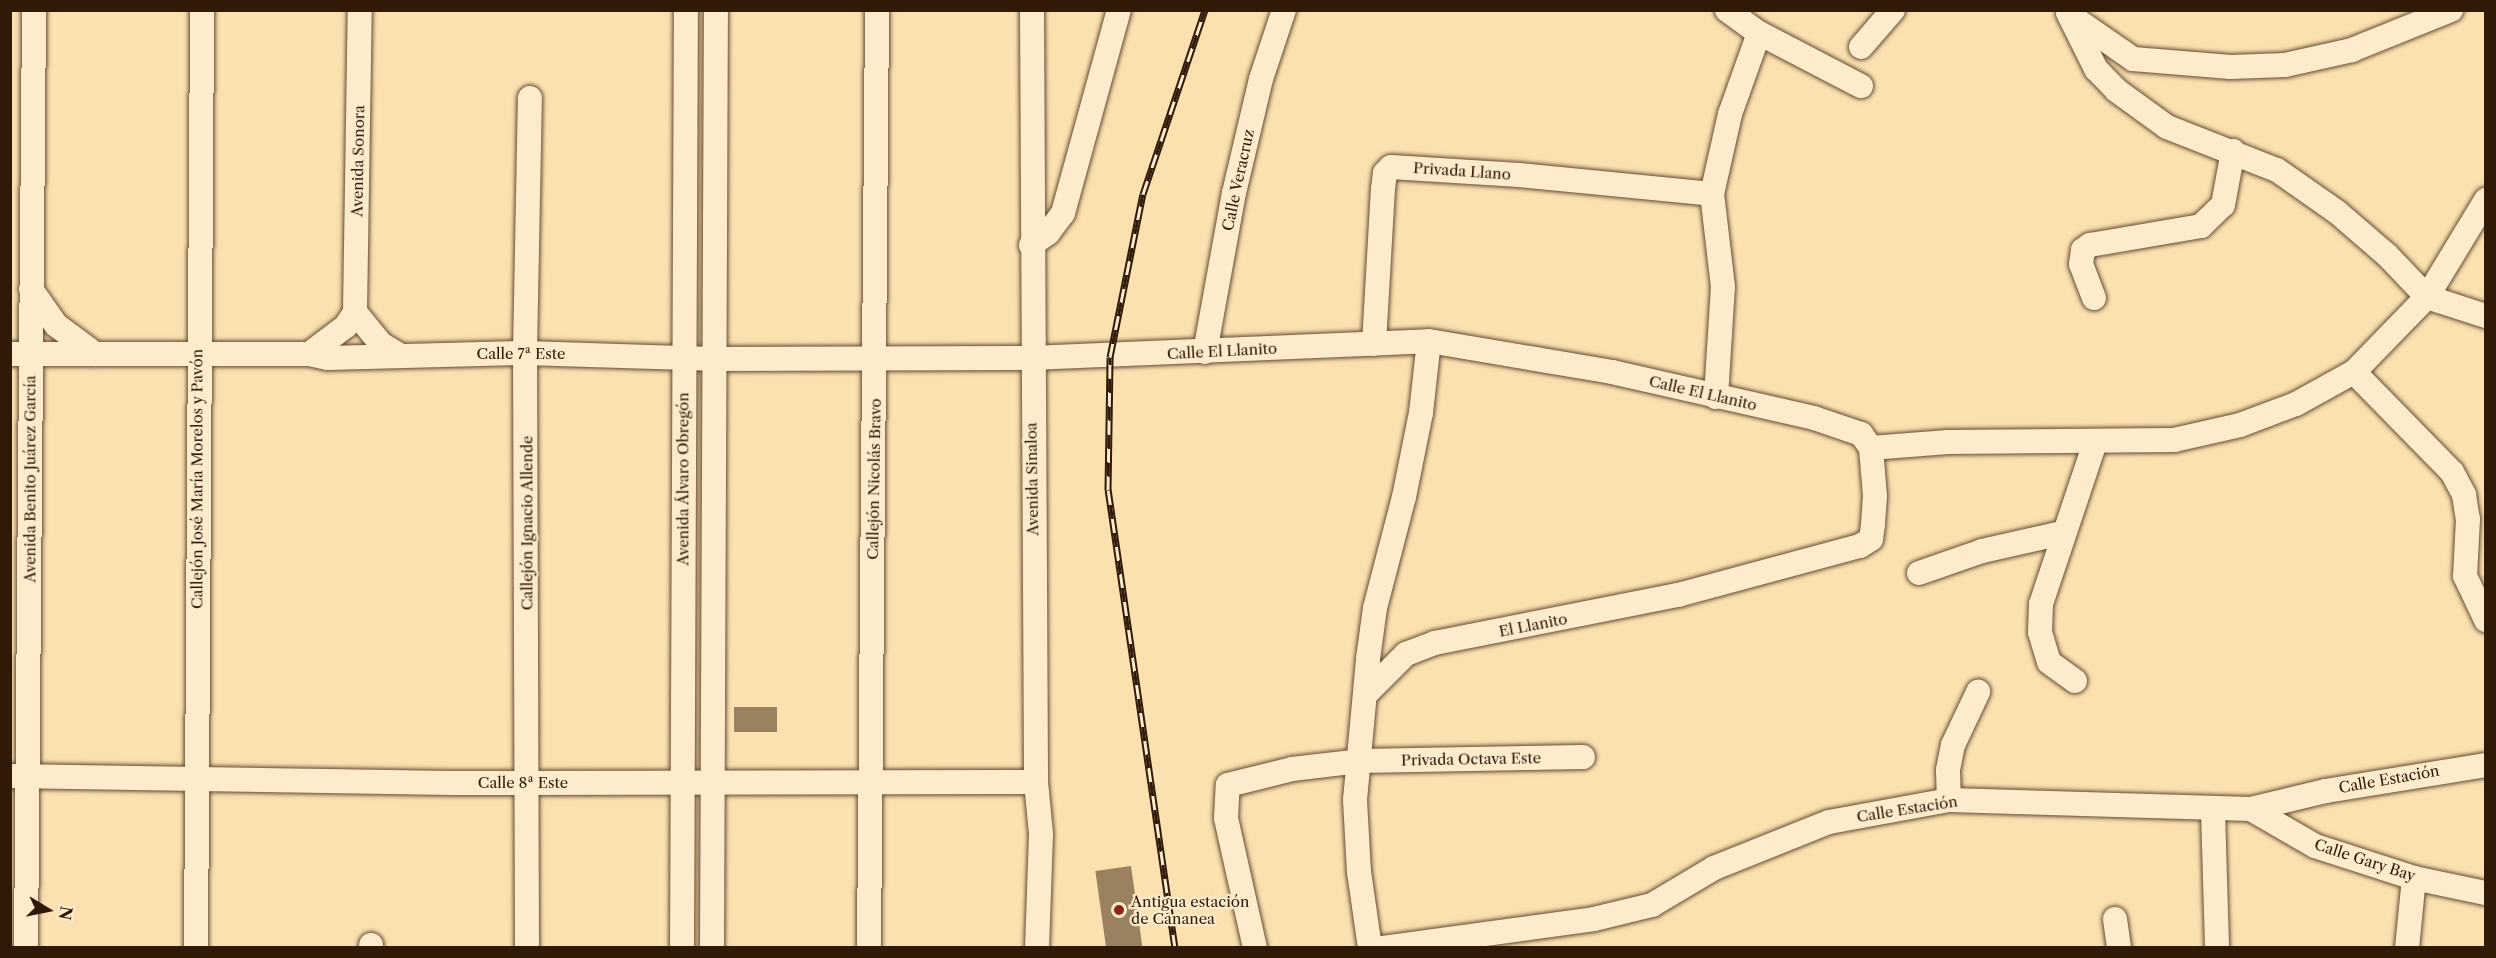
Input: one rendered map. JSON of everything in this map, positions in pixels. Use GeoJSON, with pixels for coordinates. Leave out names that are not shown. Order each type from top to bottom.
{"type":"FeatureCollection","features":[{"type":"Feature","properties":{"kind":"street","name":"Avenida Benito Juárez García"},"geometry":{"type":"LineString","coordinates":[[26,948],[19,776],[20,354],[31,289],[34,10]]}},
{"type":"Feature","properties":{"kind":"street","name":"Callejón José María Morelos y Pavón"},"geometry":{"type":"LineString","coordinates":[[196,948],[202,10]]}},
{"type":"Feature","properties":{"kind":"street","name":"Avenida Sonora"},"geometry":{"type":"LineString","coordinates":[[355,312],[360,10]]}},
{"type":"Feature","properties":{"kind":"street","name":"Avenida Álvaro Obregón"},"geometry":{"type":"LineString","coordinates":[[682,948],[686,782],[683,358],[686,10]]}},
{"type":"Feature","properties":{"kind":"street","name":"Avenida Álvaro Obregón"},"geometry":{"type":"LineString","coordinates":[[712,948],[714,780],[712,359],[716,10]]}},
{"type":"Feature","properties":{"kind":"street","name":"Callejón Nicolás Bravo"},"geometry":{"type":"LineString","coordinates":[[869,948],[869,781],[876,356],[877,10]]}},
{"type":"Feature","properties":{"kind":"street","name":"Avenida Sinaloa"},"geometry":{"type":"LineString","coordinates":[[1032,10],[1031,358],[1036,782],[1041,834],[1038,948]]}},
{"type":"Feature","properties":{"kind":"street"},"geometry":{"type":"LineString","coordinates":[[1031,245],[1048,233],[1063,213],[1119,10]]}},
{"type":"Feature","properties":{"kind":"street","name":"Calle Veracruz"},"geometry":{"type":"LineString","coordinates":[[1205,352],[1237,181],[1261,79],[1284,10]]}},
{"type":"Feature","properties":{"kind":"street"},"geometry":{"type":"LineString","coordinates":[[1727,10],[1759,33],[1861,86]]}},
{"type":"Feature","properties":{"kind":"street"},"geometry":{"type":"LineString","coordinates":[[1861,47],[1893,10]]}},
{"type":"Feature","properties":{"kind":"street"},"geometry":{"type":"LineString","coordinates":[[2067,12],[2101,40],[2133,58],[2231,68],[2285,65],[2352,50],[2451,10]]}},
{"type":"Feature","properties":{"kind":"street"},"geometry":{"type":"LineString","coordinates":[[2067,12],[2096,69],[2116,90],[2168,127],[2234,151],[2277,170],[2337,212],[2388,255],[2427,297],[2486,315]]}},
{"type":"Feature","properties":{"kind":"street"},"geometry":{"type":"LineString","coordinates":[[1716,397],[1723,287],[1712,194],[1730,114],[1759,33]]}},
{"type":"Feature","properties":{"kind":"street"},"geometry":{"type":"LineString","coordinates":[[685,87],[715,85]]}},
{"type":"Feature","properties":{"kind":"street","name":"Callejón Ignacio Allende"},"geometry":{"type":"LineString","coordinates":[[527,948],[529,783],[525,353],[530,98]]}},
{"type":"Feature","properties":{"kind":"street"},"geometry":{"type":"LineString","coordinates":[[2094,298],[2081,264],[2083,250],[2090,244],[2201,226],[2223,205],[2234,151]]}},
{"type":"Feature","properties":{"kind":"street","name":"Privada Llano"},"geometry":{"type":"LineString","coordinates":[[1374,344],[1383,189],[1385,173],[1391,168],[1519,175],[1712,194]]}},
{"type":"Feature","properties":{"kind":"street"},"geometry":{"type":"LineString","coordinates":[[1871,448],[1948,442],[2095,443],[2174,440],[2240,425],[2296,404],[2354,372],[2427,297],[2484,205]]}},
{"type":"Feature","properties":{"kind":"street"},"geometry":{"type":"LineString","coordinates":[[31,289],[56,326],[96,355]]}},
{"type":"Feature","properties":{"kind":"street"},"geometry":{"type":"LineString","coordinates":[[309,354],[346,326],[355,312],[381,344],[399,355]]}},
{"type":"Feature","properties":{"kind":"street"},"geometry":{"type":"LineString","coordinates":[[1370,948],[1359,872],[1355,800],[1375,608],[1404,497],[1429,341]]}},
{"type":"Feature","properties":{"kind":"street","name":"Calle El Llanito"},"geometry":{"type":"LineString","coordinates":[[1031,358],[1429,341],[1559,362],[1843,426],[1861,434],[1871,448]]}},
{"type":"Feature","properties":{"kind":"street","name":"Calle 7ª Este"},"geometry":{"type":"LineString","coordinates":[[20,354],[309,354],[328,358],[525,353],[712,359],[876,356],[1031,358]]}},
{"type":"Feature","properties":{"kind":"street"},"geometry":{"type":"LineString","coordinates":[[2354,372],[2452,471],[2464,495],[2468,519],[2465,576],[2486,620]]}},
{"type":"Feature","properties":{"kind":"street"},"geometry":{"type":"LineString","coordinates":[[2075,681],[2049,662],[2040,632],[2041,604],[2062,533],[2095,443]]}},
{"type":"Feature","properties":{"kind":"street","name":"El Llanito"},"geometry":{"type":"LineString","coordinates":[[1368,692],[1406,654],[1435,643],[1689,593],[1860,546],[1871,539],[1873,524],[1875,496],[1871,448]]}},
{"type":"Feature","properties":{"kind":"street"},"geometry":{"type":"LineString","coordinates":[[683,503],[713,504]]}},
{"type":"Feature","properties":{"kind":"street"},"geometry":{"type":"LineString","coordinates":[[1919,573],[1982,551],[2062,533]]}},
{"type":"Feature","properties":{"kind":"street"},"geometry":{"type":"LineString","coordinates":[[1948,800],[1948,770],[1953,745],[1978,692]]}},
{"type":"Feature","properties":{"kind":"street","name":"Privada Octava Este"},"geometry":{"type":"LineString","coordinates":[[1255,948],[1226,818],[1228,785],[1292,769],[1360,761],[1583,757]]}},
{"type":"Feature","properties":{"kind":"street","name":"Calle Estación"},"geometry":{"type":"LineString","coordinates":[[1383,948],[1594,919],[1652,905],[1714,868],[1829,822],[1948,800],[2053,801],[2213,811],[2251,809],[2337,789],[2486,765]]}},
{"type":"Feature","properties":{"kind":"street","name":"Calle 8ª Este"},"geometry":{"type":"LineString","coordinates":[[19,776],[196,776],[529,783],[714,780],[1036,782]]}},
{"type":"Feature","properties":{"kind":"street","name":"Calle Gary Bay"},"geometry":{"type":"LineString","coordinates":[[2251,809],[2315,846],[2414,878],[2486,893]]}},
{"type":"Feature","properties":{"kind":"street"},"geometry":{"type":"LineString","coordinates":[[2213,811],[2217,948]]}},
{"type":"Feature","properties":{"kind":"street"},"geometry":{"type":"LineString","coordinates":[[2407,948],[2414,878]]}},
{"type":"Feature","properties":{"kind":"street"},"geometry":{"type":"LineString","coordinates":[[2115,919],[2119,948]]}},
{"type":"Feature","properties":{"kind":"building"},"geometry":{"type":"Polygon","coordinates":[[[734,707],[777,707],[777,732],[734,732],[734,707]]]}},
{"type":"Feature","properties":{"kind":"building","name":"Antigua estación de Cananea"},"geometry":{"type":"Polygon","coordinates":[[[1131,866],[1143,948],[1106,948],[1095,871],[1131,866]]]}},
{"type":"Feature","properties":{"kind":"railway"},"geometry":{"type":"LineString","coordinates":[[1175,948],[1108,490],[1110,357],[1143,194],[1205,10]]}},
{"type":"Feature","properties":{"kind":"place","name":"Antigua estación de Cananea"},"geometry":{"type":"Point","coordinates":[1119,910]}}]}
